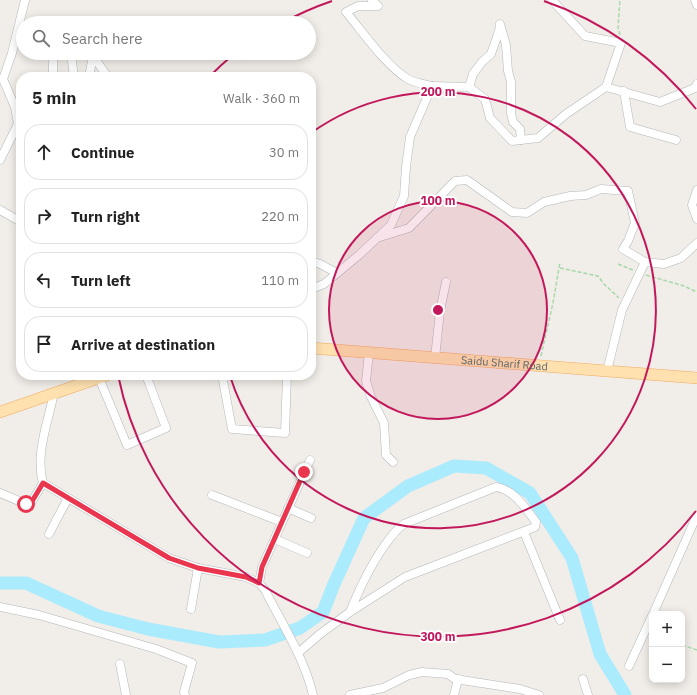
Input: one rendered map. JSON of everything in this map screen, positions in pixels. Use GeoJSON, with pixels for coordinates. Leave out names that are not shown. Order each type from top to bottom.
{"type":"FeatureCollection","features":[{"type":"Feature","properties":{"kind":"main road","name":"Saidu Sharif Road"},"geometry":{"type":"LineString","coordinates":[[316,348],[697,378]]}},
{"type":"Feature","properties":{"kind":"main road"},"geometry":{"type":"LineString","coordinates":[[0,412],[92,380]]}},
{"type":"Feature","properties":{"kind":"street"},"geometry":{"type":"LineString","coordinates":[[21,16],[25,0]]}},
{"type":"Feature","properties":{"kind":"street"},"geometry":{"type":"LineString","coordinates":[[372,0],[378,6],[358,6],[346,12],[376,49],[409,80],[432,86],[469,87],[485,99],[490,118],[512,141],[538,138],[566,114],[606,87],[621,43],[585,36],[552,0]]}},
{"type":"Feature","properties":{"kind":"street"},"geometry":{"type":"LineString","coordinates":[[695,0],[697,5]]}},
{"type":"Feature","properties":{"kind":"street"},"geometry":{"type":"LineString","coordinates":[[469,87],[474,74],[482,62],[491,54],[500,24],[506,45],[508,71],[511,82],[511,113],[513,122],[520,129],[521,140]]}},
{"type":"Feature","properties":{"kind":"street"},"geometry":{"type":"LineString","coordinates":[[16,37],[3,79],[16,111]]}},
{"type":"Feature","properties":{"kind":"street"},"geometry":{"type":"LineString","coordinates":[[53,60],[53,72]]}},
{"type":"Feature","properties":{"kind":"street"},"geometry":{"type":"LineString","coordinates":[[72,60],[73,72]]}},
{"type":"Feature","properties":{"kind":"street"},"geometry":{"type":"LineString","coordinates":[[90,72],[93,60]]}},
{"type":"Feature","properties":{"kind":"street"},"geometry":{"type":"LineString","coordinates":[[97,60],[105,72]]}},
{"type":"Feature","properties":{"kind":"street"},"geometry":{"type":"LineString","coordinates":[[606,87],[660,102],[695,88],[697,84]]}},
{"type":"Feature","properties":{"kind":"street"},"geometry":{"type":"LineString","coordinates":[[316,287],[324,284],[378,238],[390,225],[404,196],[410,137],[432,86]]}},
{"type":"Feature","properties":{"kind":"street"},"geometry":{"type":"LineString","coordinates":[[624,92],[630,127],[676,140]]}},
{"type":"Feature","properties":{"kind":"street"},"geometry":{"type":"LineString","coordinates":[[0,160],[16,132]]}},
{"type":"Feature","properties":{"kind":"street"},"geometry":{"type":"LineString","coordinates":[[378,238],[409,228],[455,181],[467,180],[512,212],[527,213],[544,202],[570,196],[586,195],[601,189],[628,191],[635,223],[623,249],[645,262],[664,264],[681,258],[697,243]]}},
{"type":"Feature","properties":{"kind":"street"},"geometry":{"type":"LineString","coordinates":[[697,190],[692,205],[697,219]]}},
{"type":"Feature","properties":{"kind":"street"},"geometry":{"type":"LineString","coordinates":[[0,210],[16,219]]}},
{"type":"Feature","properties":{"kind":"street"},"geometry":{"type":"LineString","coordinates":[[607,371],[625,304],[645,262]]}},
{"type":"Feature","properties":{"kind":"street"},"geometry":{"type":"LineString","coordinates":[[316,263],[337,273]]}},
{"type":"Feature","properties":{"kind":"street"},"geometry":{"type":"LineString","coordinates":[[434,358],[440,310],[446,282]]}},
{"type":"Feature","properties":{"kind":"street"},"geometry":{"type":"LineString","coordinates":[[369,353],[366,381],[371,397],[384,423],[386,455],[393,462]]}},
{"type":"Feature","properties":{"kind":"street"},"geometry":{"type":"LineString","coordinates":[[104,380],[127,445],[166,428],[148,380]]}},
{"type":"Feature","properties":{"kind":"street"},"geometry":{"type":"LineString","coordinates":[[223,380],[232,429],[285,433],[287,380]]}},
{"type":"Feature","properties":{"kind":"street"},"geometry":{"type":"LineString","coordinates":[[54,394],[40,461],[40,473],[43,483],[169,558],[198,568],[246,577],[259,583],[265,590],[298,653],[309,678],[313,695]]}},
{"type":"Feature","properties":{"kind":"street"},"geometry":{"type":"LineString","coordinates":[[259,583],[262,567],[310,460]]}},
{"type":"Feature","properties":{"kind":"street"},"geometry":{"type":"LineString","coordinates":[[0,493],[26,504],[31,503],[43,483]]}},
{"type":"Feature","properties":{"kind":"street"},"geometry":{"type":"LineString","coordinates":[[298,653],[320,634],[350,612],[404,577],[524,532],[535,527],[536,522],[513,494],[503,488],[496,487],[404,524],[398,528],[372,564],[360,587],[350,612]]}},
{"type":"Feature","properties":{"kind":"street"},"geometry":{"type":"LineString","coordinates":[[212,495],[282,522]]}},
{"type":"Feature","properties":{"kind":"street"},"geometry":{"type":"LineString","coordinates":[[49,534],[68,498]]}},
{"type":"Feature","properties":{"kind":"street"},"geometry":{"type":"LineString","coordinates":[[288,508],[311,518]]}},
{"type":"Feature","properties":{"kind":"street"},"geometry":{"type":"LineString","coordinates":[[654,611],[697,515]]}},
{"type":"Feature","properties":{"kind":"street"},"geometry":{"type":"LineString","coordinates":[[524,532],[560,620]]}},
{"type":"Feature","properties":{"kind":"street"},"geometry":{"type":"LineString","coordinates":[[275,539],[307,553]]}},
{"type":"Feature","properties":{"kind":"street"},"geometry":{"type":"LineString","coordinates":[[191,609],[198,568]]}},
{"type":"Feature","properties":{"kind":"street"},"geometry":{"type":"LineString","coordinates":[[0,607],[39,615],[113,636],[156,649],[192,663],[184,692],[185,695]]}},
{"type":"Feature","properties":{"kind":"street"},"geometry":{"type":"LineString","coordinates":[[629,666],[649,622]]}},
{"type":"Feature","properties":{"kind":"street"},"geometry":{"type":"LineString","coordinates":[[120,664],[126,695]]}},
{"type":"Feature","properties":{"kind":"street"},"geometry":{"type":"LineString","coordinates":[[350,695],[384,691],[409,675],[422,672],[448,674],[455,679],[520,689],[539,695]]}},
{"type":"Feature","properties":{"kind":"street"},"geometry":{"type":"LineString","coordinates":[[454,695],[458,679]]}},
{"type":"Feature","properties":{"kind":"street"},"geometry":{"type":"LineString","coordinates":[[584,679],[588,695]]}},
{"type":"Feature","properties":{"kind":"path"},"geometry":{"type":"LineString","coordinates":[[620,0],[618,26],[621,43]]}},
{"type":"Feature","properties":{"kind":"path"},"geometry":{"type":"LineString","coordinates":[[539,366],[560,262]]}},
{"type":"Feature","properties":{"kind":"path"},"geometry":{"type":"LineString","coordinates":[[618,264],[647,276],[684,286],[697,292]]}},
{"type":"Feature","properties":{"kind":"path"},"geometry":{"type":"LineString","coordinates":[[559,268],[598,276],[604,284],[625,304]]}},
{"type":"Feature","properties":{"kind":"path"},"geometry":{"type":"LineString","coordinates":[[685,646],[697,650]]}},
{"type":"Feature","properties":{"kind":"waterway"},"geometry":{"type":"LineString","coordinates":[[0,583],[26,583],[98,616],[148,629],[219,642],[265,640],[300,628],[323,612],[364,518],[408,486],[454,466],[486,468],[530,493],[572,558],[600,654],[625,695]]}},
{"type":"Feature","properties":{"kind":"route"},"geometry":{"type":"LineString","coordinates":[[26,504],[31,503],[43,483],[169,558],[198,568],[246,577],[259,583],[262,567],[304,472]]}}]}
